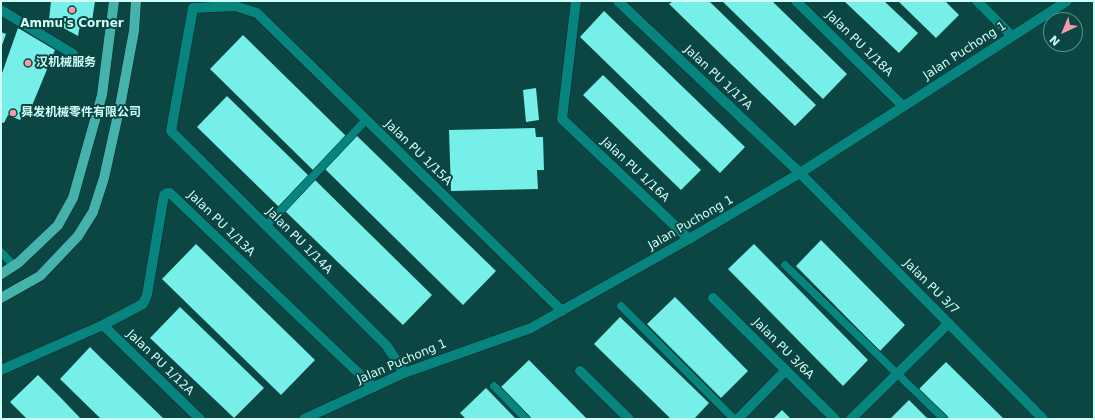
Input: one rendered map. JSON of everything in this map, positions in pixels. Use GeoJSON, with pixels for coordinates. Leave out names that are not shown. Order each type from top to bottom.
{"type":"FeatureCollection","features":[{"type":"Feature","properties":{"kind":"main road"},"geometry":{"type":"LineString","coordinates":[[1,274],[14,266],[58,226],[73,198],[102,95],[114,1]]}},
{"type":"Feature","properties":{"kind":"main road"},"geometry":{"type":"LineString","coordinates":[[1,298],[40,276],[78,236],[93,212],[104,178],[121,101],[134,31],[136,1]]}},
{"type":"Feature","properties":{"kind":"street","name":"Jalan PU 1/16A"},"geometry":{"type":"LineString","coordinates":[[576,1],[562,119],[689,239]]}},
{"type":"Feature","properties":{"kind":"street","name":"Jalan PU 1/17A"},"geometry":{"type":"LineString","coordinates":[[618,1],[800,173]]}},
{"type":"Feature","properties":{"kind":"street","name":"Jalan PU 1/18A"},"geometry":{"type":"LineString","coordinates":[[796,1],[903,106]]}},
{"type":"Feature","properties":{"kind":"street"},"geometry":{"type":"LineString","coordinates":[[977,1],[1012,36]]}},
{"type":"Feature","properties":{"kind":"street","name":"Jalan Puchong 1"},"geometry":{"type":"LineString","coordinates":[[304,419],[404,373],[531,328],[689,239],[800,173],[1067,1]]}},
{"type":"Feature","properties":{"kind":"street","name":"Jalan PU 1/15A"},"geometry":{"type":"LineString","coordinates":[[171,132],[193,8],[235,6],[257,13],[562,311]]}},
{"type":"Feature","properties":{"kind":"street"},"geometry":{"type":"LineString","coordinates":[[1,10],[73,54]]}},
{"type":"Feature","properties":{"kind":"street","name":"Jalan PU 1/14A"},"geometry":{"type":"LineString","coordinates":[[171,132],[387,346],[404,373]]}},
{"type":"Feature","properties":{"kind":"street","name":"Jalan PU 3/7"},"geometry":{"type":"LineString","coordinates":[[800,173],[1044,419]]}},
{"type":"Feature","properties":{"kind":"street","name":"Jalan PU 1/13A"},"geometry":{"type":"LineString","coordinates":[[103,325],[143,304],[147,295],[164,195],[170,193],[373,388]]}},
{"type":"Feature","properties":{"kind":"street","name":"Jalan PU 3/6A"},"geometry":{"type":"LineString","coordinates":[[713,298],[833,418]]}},
{"type":"Feature","properties":{"kind":"street"},"geometry":{"type":"LineString","coordinates":[[851,419],[949,323]]}},
{"type":"Feature","properties":{"kind":"street"},"geometry":{"type":"LineString","coordinates":[[1,370],[103,325]]}},
{"type":"Feature","properties":{"kind":"street","name":"Jalan PU 1/12A"},"geometry":{"type":"LineString","coordinates":[[103,325],[200,419]]}},
{"type":"Feature","properties":{"kind":"street"},"geometry":{"type":"LineString","coordinates":[[738,419],[786,370]]}},
{"type":"Feature","properties":{"kind":"street"},"geometry":{"type":"LineString","coordinates":[[580,371],[629,419]]}},
{"type":"Feature","properties":{"kind":"lane"},"geometry":{"type":"LineString","coordinates":[[266,226],[366,120]]}},
{"type":"Feature","properties":{"kind":"lane"},"geometry":{"type":"LineString","coordinates":[[1,252],[14,266]]}},
{"type":"Feature","properties":{"kind":"lane"},"geometry":{"type":"LineString","coordinates":[[784,265],[944,419]]}},
{"type":"Feature","properties":{"kind":"lane"},"geometry":{"type":"LineString","coordinates":[[621,306],[734,419]]}},
{"type":"Feature","properties":{"kind":"lane"},"geometry":{"type":"LineString","coordinates":[[494,386],[526,419]]}},
{"type":"Feature","properties":{"kind":"building","name":"Ammu's Corner"},"geometry":{"type":"Polygon","coordinates":[[[51,1],[95,1],[92,21],[81,20],[78,36],[49,20],[51,1]]]}},
{"type":"Feature","properties":{"kind":"building"},"geometry":{"type":"Polygon","coordinates":[[[673,1],[709,1],[816,105],[795,126],[669,4],[673,1]]]}},
{"type":"Feature","properties":{"kind":"building"},"geometry":{"type":"Polygon","coordinates":[[[722,1],[772,1],[847,74],[823,99],[722,1]]]}},
{"type":"Feature","properties":{"kind":"building"},"geometry":{"type":"Polygon","coordinates":[[[844,1],[884,1],[918,33],[899,53],[844,1]]]}},
{"type":"Feature","properties":{"kind":"building"},"geometry":{"type":"Polygon","coordinates":[[[898,1],[945,1],[959,15],[936,38],[898,1]]]}},
{"type":"Feature","properties":{"kind":"building"},"geometry":{"type":"Polygon","coordinates":[[[604,11],[745,147],[720,173],[580,37],[604,11]]]}},
{"type":"Feature","properties":{"kind":"building","name":"汉机械服务"},"geometry":{"type":"Polygon","coordinates":[[[18,28],[55,50],[29,113],[25,111],[20,120],[8,115],[4,123],[1,122],[1,76],[18,28]]]}},
{"type":"Feature","properties":{"kind":"building"},"geometry":{"type":"Polygon","coordinates":[[[1,32],[6,34],[1,48],[1,32]]]}},
{"type":"Feature","properties":{"kind":"building"},"geometry":{"type":"Polygon","coordinates":[[[243,35],[347,137],[314,171],[210,69],[243,35]]]}},
{"type":"Feature","properties":{"kind":"building"},"geometry":{"type":"Polygon","coordinates":[[[603,75],[701,170],[681,190],[583,95],[603,75]]]}},
{"type":"Feature","properties":{"kind":"building"},"geometry":{"type":"Polygon","coordinates":[[[536,88],[539,120],[526,122],[523,90],[536,88]]]}},
{"type":"Feature","properties":{"kind":"building"},"geometry":{"type":"Polygon","coordinates":[[[227,96],[309,176],[279,207],[197,127],[227,96]]]}},
{"type":"Feature","properties":{"kind":"building"},"geometry":{"type":"Polygon","coordinates":[[[535,128],[536,137],[543,137],[544,170],[537,170],[538,189],[451,191],[449,130],[535,128]]]}},
{"type":"Feature","properties":{"kind":"building"},"geometry":{"type":"Polygon","coordinates":[[[356,135],[496,271],[463,305],[324,168],[356,135]]]}},
{"type":"Feature","properties":{"kind":"building"},"geometry":{"type":"Polygon","coordinates":[[[315,180],[432,295],[403,325],[285,211],[315,180]]]}},
{"type":"Feature","properties":{"kind":"building"},"geometry":{"type":"Polygon","coordinates":[[[821,240],[905,325],[880,351],[796,266],[821,240]]]}},
{"type":"Feature","properties":{"kind":"building"},"geometry":{"type":"Polygon","coordinates":[[[196,244],[315,360],[281,395],[162,279],[196,244]]]}},
{"type":"Feature","properties":{"kind":"building"},"geometry":{"type":"Polygon","coordinates":[[[754,244],[868,360],[843,386],[728,269],[754,244]]]}},
{"type":"Feature","properties":{"kind":"building"},"geometry":{"type":"Polygon","coordinates":[[[675,297],[748,371],[721,398],[647,324],[675,297]]]}},
{"type":"Feature","properties":{"kind":"building"},"geometry":{"type":"Polygon","coordinates":[[[180,307],[264,388],[234,418],[150,338],[180,307]]]}},
{"type":"Feature","properties":{"kind":"building"},"geometry":{"type":"Polygon","coordinates":[[[620,317],[709,403],[694,419],[671,419],[594,344],[620,317]]]}},
{"type":"Feature","properties":{"kind":"building"},"geometry":{"type":"Polygon","coordinates":[[[90,347],[164,419],[101,419],[60,379],[90,347]]]}},
{"type":"Feature","properties":{"kind":"building"},"geometry":{"type":"Polygon","coordinates":[[[529,360],[587,419],[532,419],[501,387],[529,360]]]}},
{"type":"Feature","properties":{"kind":"building"},"geometry":{"type":"Polygon","coordinates":[[[946,362],[1004,419],[947,419],[918,390],[946,362]]]}},
{"type":"Feature","properties":{"kind":"building"},"geometry":{"type":"Polygon","coordinates":[[[38,375],[81,419],[27,419],[10,402],[38,375]]]}},
{"type":"Feature","properties":{"kind":"building"},"geometry":{"type":"Polygon","coordinates":[[[486,388],[516,419],[466,419],[460,413],[486,388]]]}},
{"type":"Feature","properties":{"kind":"building"},"geometry":{"type":"Polygon","coordinates":[[[909,400],[928,419],[890,419],[909,400]]]}},
{"type":"Feature","properties":{"kind":"building"},"geometry":{"type":"Polygon","coordinates":[[[782,410],[791,419],[773,419],[782,410]]]}},
{"type":"Feature","properties":{"kind":"place","name":"Ammu's Corner"},"geometry":{"type":"Point","coordinates":[72,10]}},
{"type":"Feature","properties":{"kind":"place","name":"汉机械服务"},"geometry":{"type":"Point","coordinates":[28,63]}},
{"type":"Feature","properties":{"kind":"place","name":"曻发机械零件有限公司"},"geometry":{"type":"Point","coordinates":[13,113]}}]}
